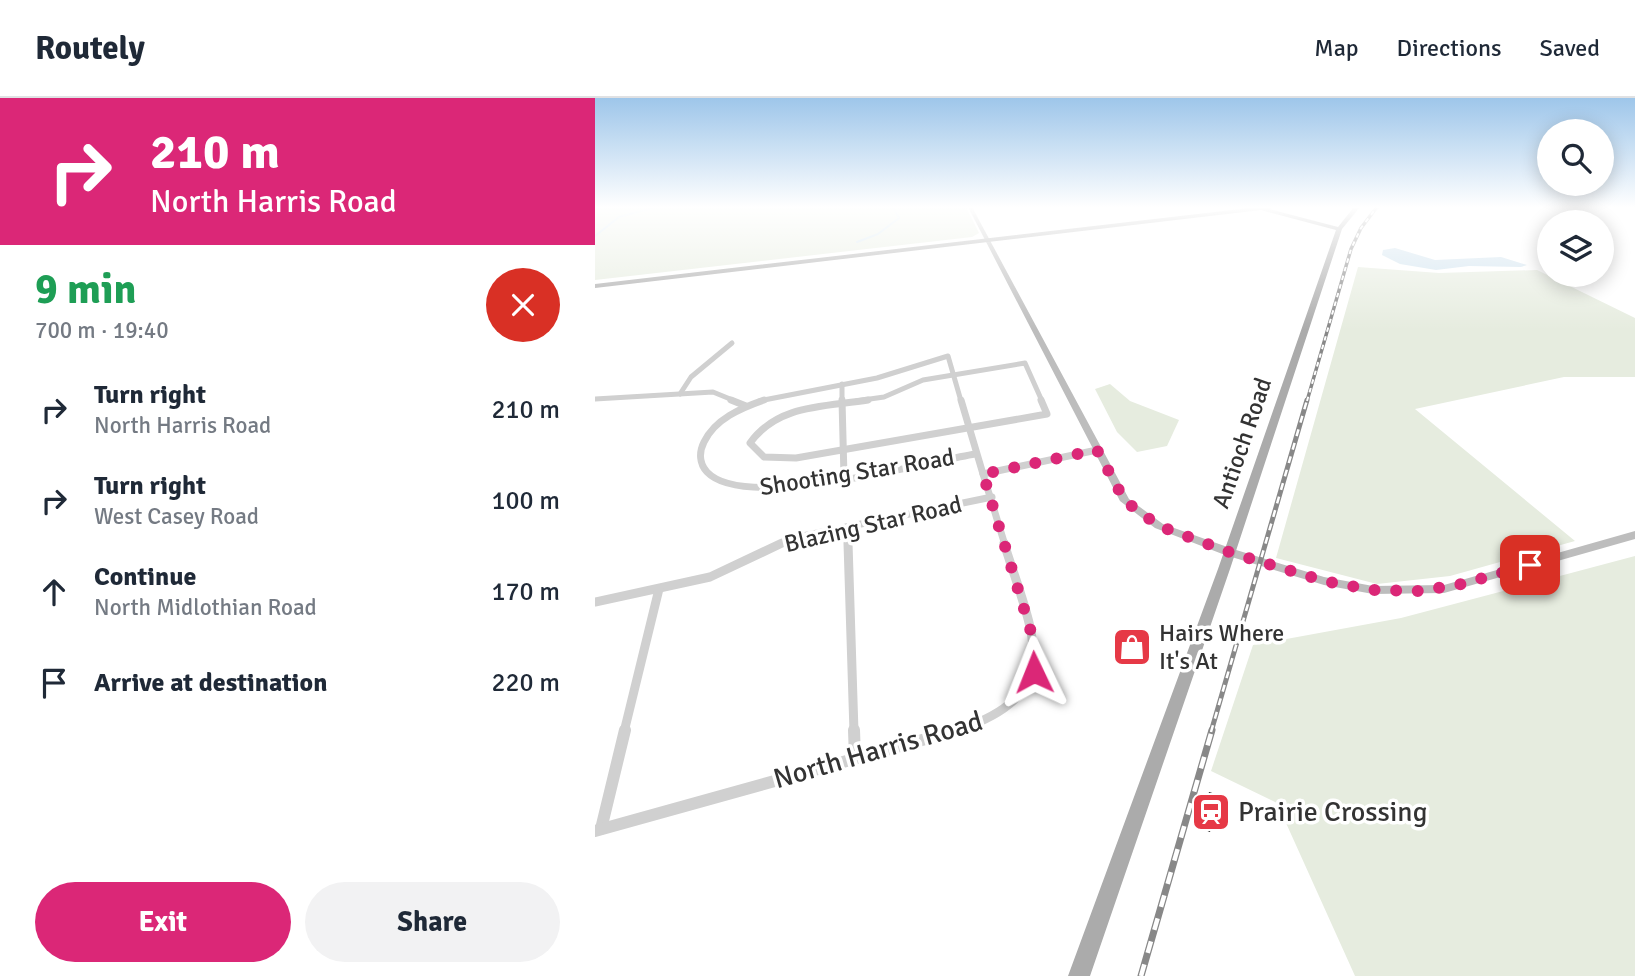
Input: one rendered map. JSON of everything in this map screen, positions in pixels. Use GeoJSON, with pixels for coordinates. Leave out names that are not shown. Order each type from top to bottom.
{"type":"FeatureCollection","features":[{"type":"Feature","properties":{"kind":"main road"},"geometry":{"type":"LineString","coordinates":[[595,284],[902,248]]}},
{"type":"Feature","properties":{"kind":"main road"},"geometry":{"type":"LineString","coordinates":[[992,248],[1097,450],[1131,508],[1159,526],[1229,552],[1348,587],[1419,591],[1462,584],[1635,535]]}},
{"type":"Feature","properties":{"kind":"main road","name":"Antioch Road"},"geometry":{"type":"LineString","coordinates":[[1079,976],[1229,552],[1332,248]]}},
{"type":"Feature","properties":{"kind":"street"},"geometry":{"type":"LineString","coordinates":[[680,394],[691,377],[732,343]]}},
{"type":"Feature","properties":{"kind":"street","name":"North Harris Road"},"geometry":{"type":"LineString","coordinates":[[598,830],[990,719],[1024,692],[1034,672],[1034,644],[992,497],[975,454],[948,356]]}},
{"type":"Feature","properties":{"kind":"street","name":"Shooting Star Road"},"geometry":{"type":"LineString","coordinates":[[948,356],[919,361],[877,378],[787,392],[746,406],[717,424],[702,443],[700,463],[715,480],[731,486],[761,490],[975,454]]}},
{"type":"Feature","properties":{"kind":"street"},"geometry":{"type":"LineString","coordinates":[[1024,363],[1047,414],[844,450],[771,460],[756,454],[750,443],[755,433],[779,417],[842,404],[884,397],[921,381],[1024,363]]}},
{"type":"Feature","properties":{"kind":"street"},"geometry":{"type":"LineString","coordinates":[[842,383],[844,477]]}},
{"type":"Feature","properties":{"kind":"street"},"geometry":{"type":"LineString","coordinates":[[595,399],[713,392],[746,406]]}},
{"type":"Feature","properties":{"kind":"street"},"geometry":{"type":"LineString","coordinates":[[983,474],[1097,450]]}},
{"type":"Feature","properties":{"kind":"street","name":"Blazing Star Road"},"geometry":{"type":"LineString","coordinates":[[595,602],[718,574],[793,538],[992,497]]}},
{"type":"Feature","properties":{"kind":"street"},"geometry":{"type":"LineString","coordinates":[[847,527],[855,758]]}},
{"type":"Feature","properties":{"kind":"street"},"geometry":{"type":"LineString","coordinates":[[598,830],[659,589]]}},
{"type":"Feature","properties":{"kind":"shaded area"},"geometry":{"type":"Polygon","coordinates":[[[595,248],[876,248],[595,280],[595,248]]]}},
{"type":"Feature","properties":{"kind":"shaded area"},"geometry":{"type":"Polygon","coordinates":[[[1358,267],[1439,273],[1537,270],[1537,287],[1572,287],[1635,318],[1635,377],[1564,377],[1415,409],[1575,541],[1450,576],[1377,584],[1276,558],[1358,267]]]}},
{"type":"Feature","properties":{"kind":"shaded area"},"geometry":{"type":"Polygon","coordinates":[[[1110,384],[1130,401],[1179,420],[1167,446],[1137,452],[1117,432],[1095,389],[1110,384]]]}},
{"type":"Feature","properties":{"kind":"shaded area"},"geometry":{"type":"Polygon","coordinates":[[[1635,556],[1635,976],[1355,976],[1277,803],[1211,771],[1253,645],[1401,618],[1635,556]]]}},
{"type":"Feature","properties":{"kind":"water"},"geometry":{"type":"Polygon","coordinates":[[[1395,248],[1435,260],[1501,257],[1527,265],[1469,266],[1436,270],[1400,264],[1382,255],[1383,250],[1395,248]]]}},
{"type":"Feature","properties":{"kind":"building"},"geometry":{"type":"Polygon","coordinates":[[[1209,792],[1219,795],[1210,832],[1200,828],[1209,792]]]}},
{"type":"Feature","properties":{"kind":"railway"},"geometry":{"type":"LineString","coordinates":[[1307,401],[1351,248]]}},
{"type":"Feature","properties":{"kind":"railway"},"geometry":{"type":"LineString","coordinates":[[1211,732],[1307,400]]}},
{"type":"Feature","properties":{"kind":"railway"},"geometry":{"type":"LineString","coordinates":[[1141,976],[1212,730]]}},
{"type":"Feature","properties":{"kind":"place","name":"Hairs Where It's At"},"geometry":{"type":"Point","coordinates":[1132,647]}},
{"type":"Feature","properties":{"kind":"place","name":"Prairie Crossing"},"geometry":{"type":"Point","coordinates":[1211,812]}},
{"type":"Feature","properties":{"kind":"route"},"geometry":{"type":"LineString","coordinates":[[1034,672],[1036,659],[1031,632],[983,474],[1097,450],[1125,501],[1159,526],[1261,563],[1348,587],[1393,591],[1444,589],[1530,565]]}}]}
